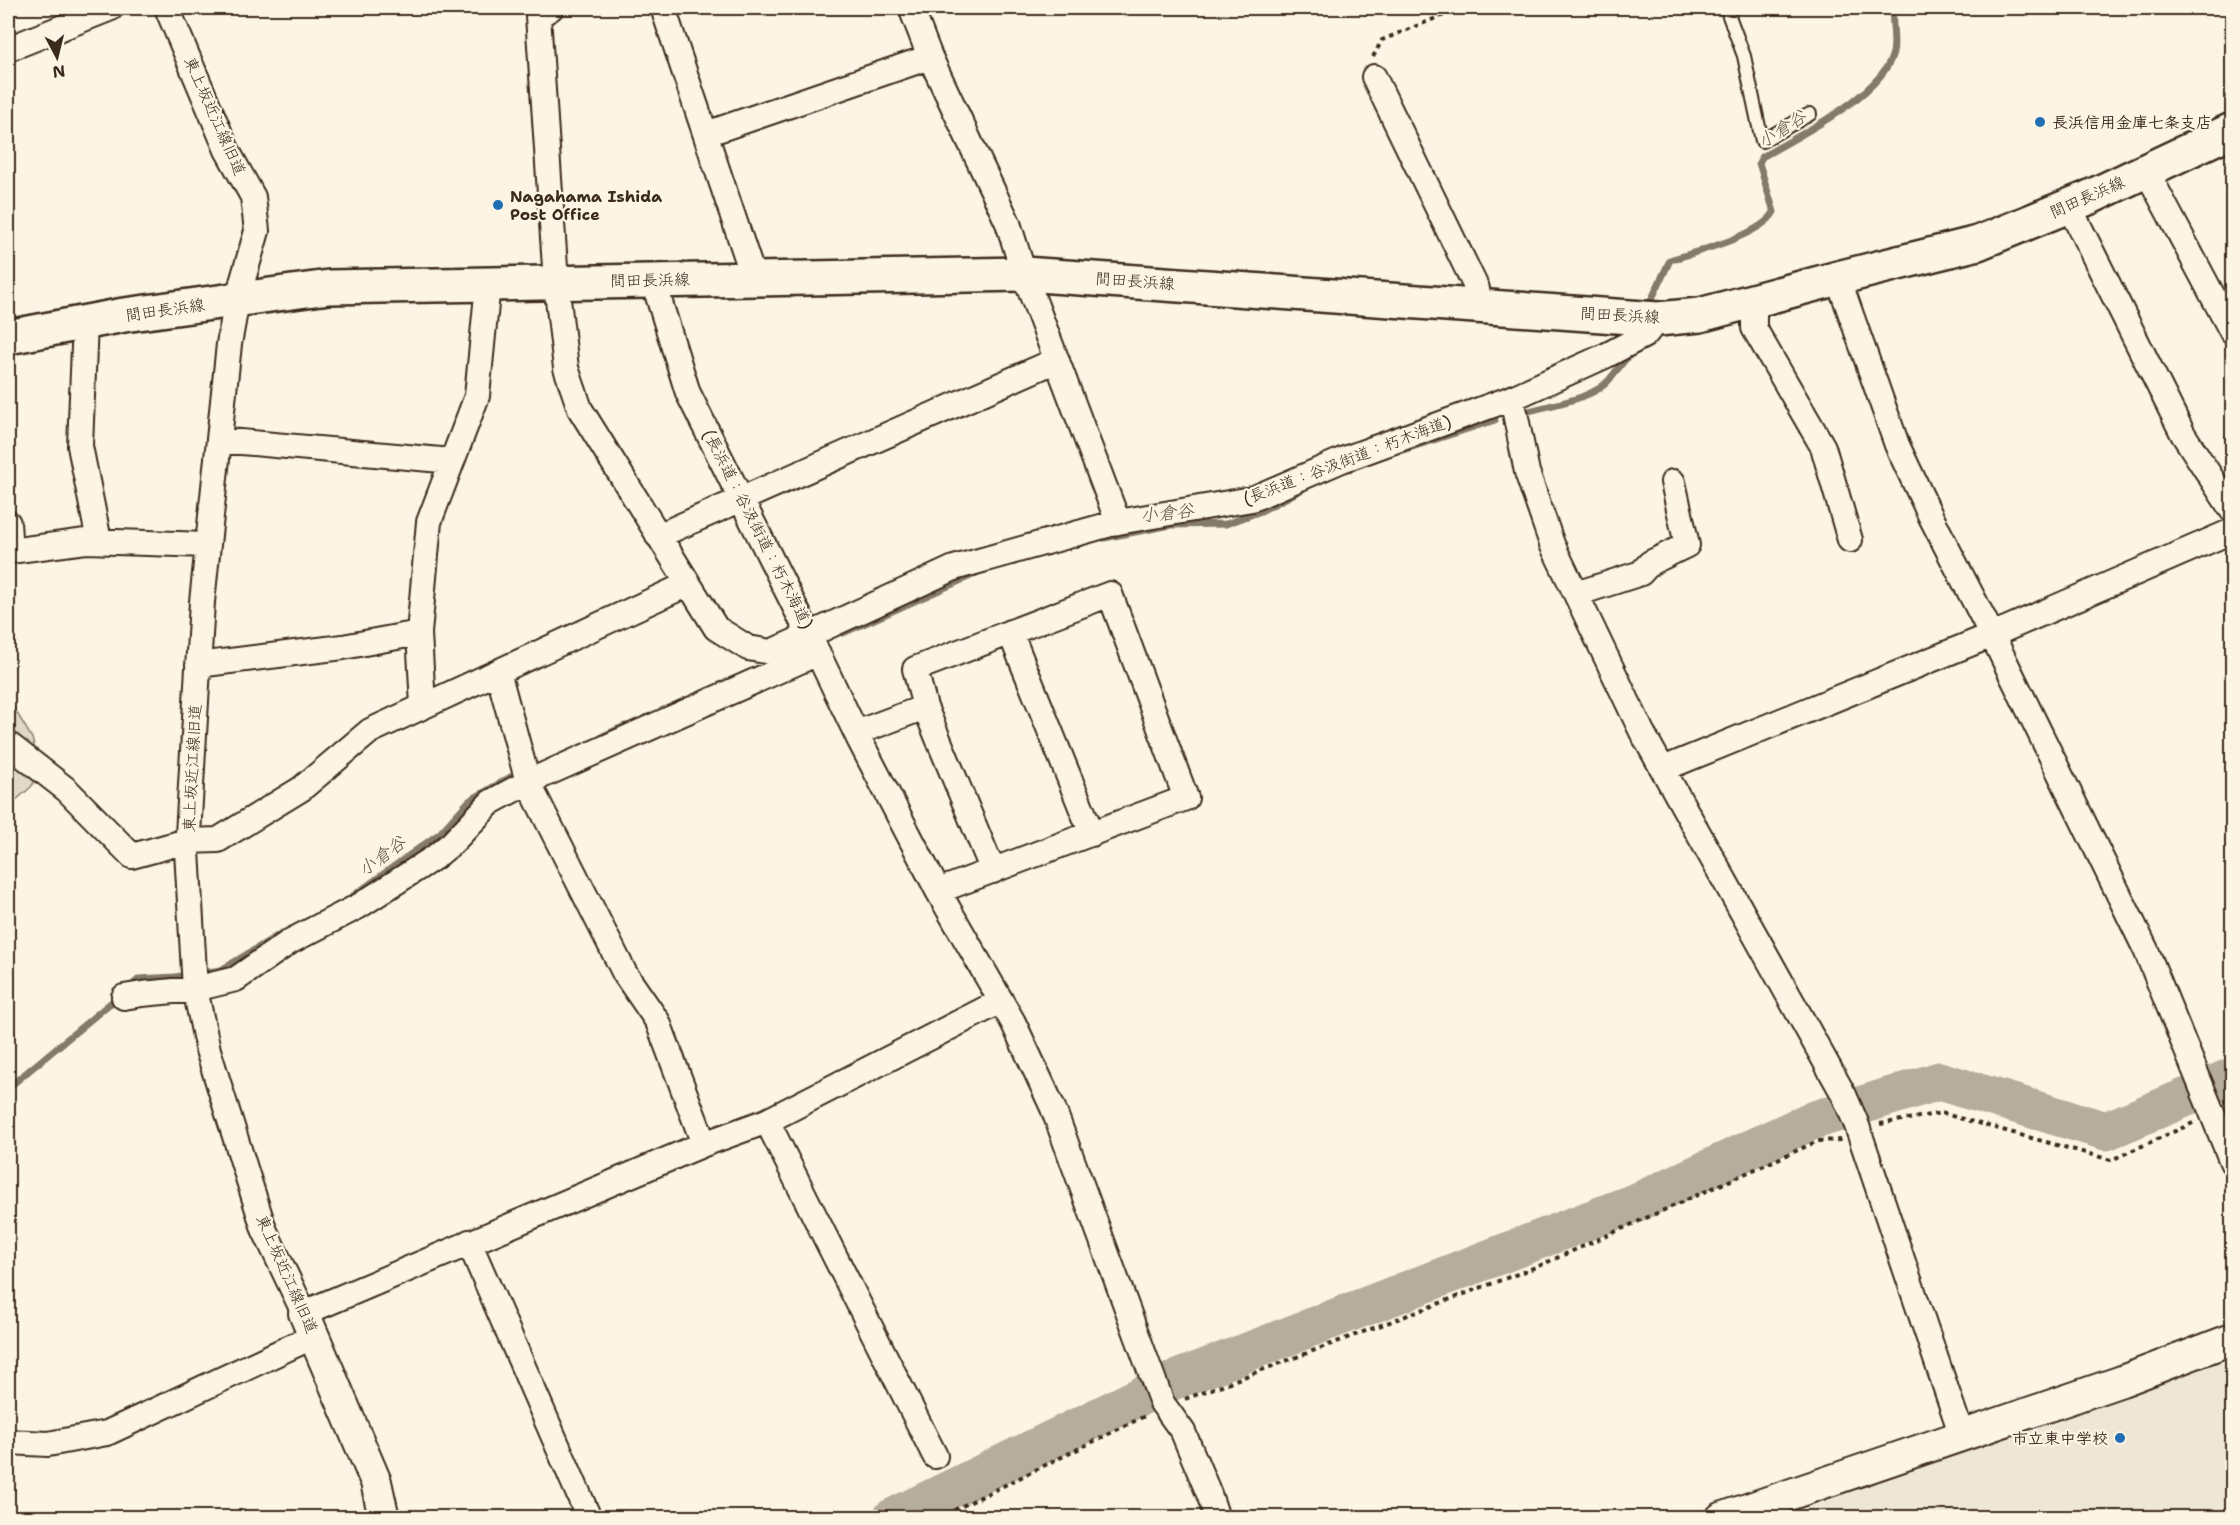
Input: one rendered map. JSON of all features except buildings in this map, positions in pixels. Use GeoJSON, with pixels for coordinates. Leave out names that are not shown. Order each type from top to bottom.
{"type":"FeatureCollection","features":[{"type":"Feature","properties":{"kind":"main road","name":"間田長浜線"},"geometry":{"type":"LineString","coordinates":[[8,337],[85,322],[329,287],[1024,274],[1658,319],[1700,315],[1978,243],[2069,206],[2232,130]]}},
{"type":"Feature","properties":{"kind":"street"},"geometry":{"type":"LineString","coordinates":[[8,49],[111,8]]}},
{"type":"Feature","properties":{"kind":"street","name":"東上坂近江線旧道"},"geometry":{"type":"LineString","coordinates":[[167,8],[226,150],[253,197],[257,231],[237,300],[229,344],[198,665],[187,841],[195,989],[208,1050],[264,1229],[309,1324],[376,1482],[384,1518]]}},
{"type":"Feature","properties":{"kind":"street"},"geometry":{"type":"LineString","coordinates":[[551,8],[538,16],[556,282],[566,368],[580,409],[716,628],[748,648],[771,652],[813,644]]}},
{"type":"Feature","properties":{"kind":"street"},"geometry":{"type":"LineString","coordinates":[[663,8],[754,279]]}},
{"type":"Feature","properties":{"kind":"street"},"geometry":{"type":"LineString","coordinates":[[911,8],[930,57],[1008,223],[1024,274],[1118,522]]}},
{"type":"Feature","properties":{"kind":"street"},"geometry":{"type":"LineString","coordinates":[[705,134],[930,57]]}},
{"type":"Feature","properties":{"kind":"street"},"geometry":{"type":"LineString","coordinates":[[1374,77],[1477,290],[1478,305]]}},
{"type":"Feature","properties":{"kind":"street"},"geometry":{"type":"LineString","coordinates":[[2146,170],[2232,332]]}},
{"type":"Feature","properties":{"kind":"street"},"geometry":{"type":"LineString","coordinates":[[2069,206],[2183,434],[2232,510]]}},
{"type":"Feature","properties":{"kind":"street"},"geometry":{"type":"LineString","coordinates":[[1838,278],[1897,445],[2146,950],[2232,1162]]}},
{"type":"Feature","properties":{"kind":"street","name":"(長浜道：谷汲街道：朽木海道)"},"geometry":{"type":"LineString","coordinates":[[653,280],[688,393],[813,644],[954,568],[1118,522],[1252,499],[1342,460],[1512,398],[1607,355],[1645,335],[1658,319]]}},
{"type":"Feature","properties":{"kind":"street"},"geometry":{"type":"LineString","coordinates":[[423,706],[418,633],[429,522],[477,396],[488,284]]}},
{"type":"Feature","properties":{"kind":"street"},"geometry":{"type":"LineString","coordinates":[[1754,301],[1754,328],[1823,447],[1851,540]]}},
{"type":"Feature","properties":{"kind":"street"},"geometry":{"type":"LineString","coordinates":[[85,322],[80,446],[99,541]]}},
{"type":"Feature","properties":{"kind":"street"},"geometry":{"type":"LineString","coordinates":[[658,536],[1057,360]]}},
{"type":"Feature","properties":{"kind":"street"},"geometry":{"type":"LineString","coordinates":[[1512,398],[1527,472],[1552,544],[1642,732],[1844,1095],[1859,1130],[1962,1436]]}},
{"type":"Feature","properties":{"kind":"street"},"geometry":{"type":"LineString","coordinates":[[219,440],[452,460]]}},
{"type":"Feature","properties":{"kind":"street"},"geometry":{"type":"LineString","coordinates":[[1576,594],[1641,573],[1650,562],[1687,545],[1673,482]]}},
{"type":"Feature","properties":{"kind":"street"},"geometry":{"type":"LineString","coordinates":[[1663,769],[1992,635],[2232,531]]}},
{"type":"Feature","properties":{"kind":"street"},"geometry":{"type":"LineString","coordinates":[[8,534],[10,551],[86,541],[208,544]]}},
{"type":"Feature","properties":{"kind":"street"},"geometry":{"type":"LineString","coordinates":[[8,744],[67,790],[132,856],[187,841],[218,840],[301,789],[370,731],[688,584]]}},
{"type":"Feature","properties":{"kind":"street"},"geometry":{"type":"LineString","coordinates":[[938,891],[993,871],[1092,834],[1186,798],[1110,594],[915,669],[925,707],[993,871]]}},
{"type":"Feature","properties":{"kind":"street"},"geometry":{"type":"LineString","coordinates":[[198,665],[343,646],[418,633]]}},
{"type":"Feature","properties":{"kind":"street"},"geometry":{"type":"LineString","coordinates":[[1010,633],[1092,834]]}},
{"type":"Feature","properties":{"kind":"street"},"geometry":{"type":"LineString","coordinates":[[813,644],[856,733],[938,891],[1013,1022],[1053,1108],[1150,1373],[1163,1405],[1183,1432],[1217,1518]]}},
{"type":"Feature","properties":{"kind":"street"},"geometry":{"type":"LineString","coordinates":[[124,998],[195,989],[236,979],[291,942],[359,906],[435,857],[452,843],[491,802],[813,644]]}},
{"type":"Feature","properties":{"kind":"street"},"geometry":{"type":"LineString","coordinates":[[498,672],[528,782],[625,974],[658,1022],[704,1144]]}},
{"type":"Feature","properties":{"kind":"street"},"geometry":{"type":"LineString","coordinates":[[856,733],[925,707]]}},
{"type":"Feature","properties":{"kind":"street"},"geometry":{"type":"LineString","coordinates":[[8,1442],[48,1444],[106,1433],[309,1324],[469,1242],[580,1198],[704,1144],[767,1121],[1001,1001]]}},
{"type":"Feature","properties":{"kind":"street"},"geometry":{"type":"LineString","coordinates":[[767,1121],[935,1456]]}},
{"type":"Feature","properties":{"kind":"street"},"geometry":{"type":"LineString","coordinates":[[469,1242],[589,1518]]}},
{"type":"Feature","properties":{"kind":"street"},"geometry":{"type":"LineString","coordinates":[[1721,1518],[2122,1381],[2232,1339]]}},
{"type":"Feature","properties":{"kind":"lane"},"geometry":{"type":"LineString","coordinates":[[1725,8],[1744,56],[1762,141],[1810,114]]}},
{"type":"Feature","properties":{"kind":"path"},"geometry":{"type":"LineString","coordinates":[[1374,77],[1373,56],[1382,40],[1461,8]]}},
{"type":"Feature","properties":{"kind":"path"},"geometry":{"type":"LineString","coordinates":[[938,1518],[1163,1405],[1541,1265],[1818,1141],[1941,1113],[2111,1160],[2214,1113]]}},
{"type":"Feature","properties":{"kind":"shaded area"},"geometry":{"type":"Polygon","coordinates":[[[8,698],[32,738],[41,772],[31,787],[8,807],[8,698]]]}},
{"type":"Feature","properties":{"kind":"shaded area","name":"市立東中学校"},"geometry":{"type":"Polygon","coordinates":[[[2232,1359],[2232,1517],[1781,1517],[2232,1359]]]}},
{"type":"Feature","properties":{"kind":"waterway","name":"小倉谷"},"geometry":{"type":"LineString","coordinates":[[1649,305],[1670,260],[1743,235],[1767,220],[1774,212],[1759,163],[1762,157],[1837,113],[1873,84],[1886,69],[1893,53],[1893,8]]}},
{"type":"Feature","properties":{"kind":"waterway","name":"小倉谷"},"geometry":{"type":"LineString","coordinates":[[1529,411],[1593,392],[1609,380],[1631,354]]}},
{"type":"Feature","properties":{"kind":"waterway","name":"小倉谷"},"geometry":{"type":"LineString","coordinates":[[1403,450],[1495,420]]}},
{"type":"Feature","properties":{"kind":"waterway","name":"小倉谷"},"geometry":{"type":"LineString","coordinates":[[1104,538],[1171,525],[1226,524],[1261,511],[1303,489]]}},
{"type":"Feature","properties":{"kind":"waterway","name":"小倉谷"},"geometry":{"type":"LineString","coordinates":[[843,633],[975,574]]}},
{"type":"Feature","properties":{"kind":"waterway","name":"小倉谷"},"geometry":{"type":"LineString","coordinates":[[603,736],[625,726]]}},
{"type":"Feature","properties":{"kind":"waterway","name":"小倉谷"},"geometry":{"type":"LineString","coordinates":[[353,896],[440,833],[469,801],[521,771]]}},
{"type":"Feature","properties":{"kind":"waterway","name":"小倉谷"},"geometry":{"type":"LineString","coordinates":[[128,989],[139,979],[175,977],[221,970],[282,933]]}},
{"type":"Feature","properties":{"kind":"waterway","name":"小倉谷"},"geometry":{"type":"LineString","coordinates":[[8,1088],[119,996]]}},
{"type":"Feature","properties":{"kind":"waterway"},"geometry":{"type":"LineString","coordinates":[[2220,1082],[2232,1077]]}},
{"type":"Feature","properties":{"kind":"waterway"},"geometry":{"type":"LineString","coordinates":[[892,1518],[1172,1381],[1642,1200],[1811,1121],[1939,1081],[2106,1131],[2187,1097]]}},
{"type":"Feature","properties":{"kind":"place","name":"長浜信用金庫七条支店"},"geometry":{"type":"Point","coordinates":[2040,122]}},
{"type":"Feature","properties":{"kind":"place","name":"Nagahama Ishida Post Office"},"geometry":{"type":"Point","coordinates":[498,205]}},
{"type":"Feature","properties":{"kind":"place","name":"市立東中学校"},"geometry":{"type":"Point","coordinates":[2120,1438]}}]}
